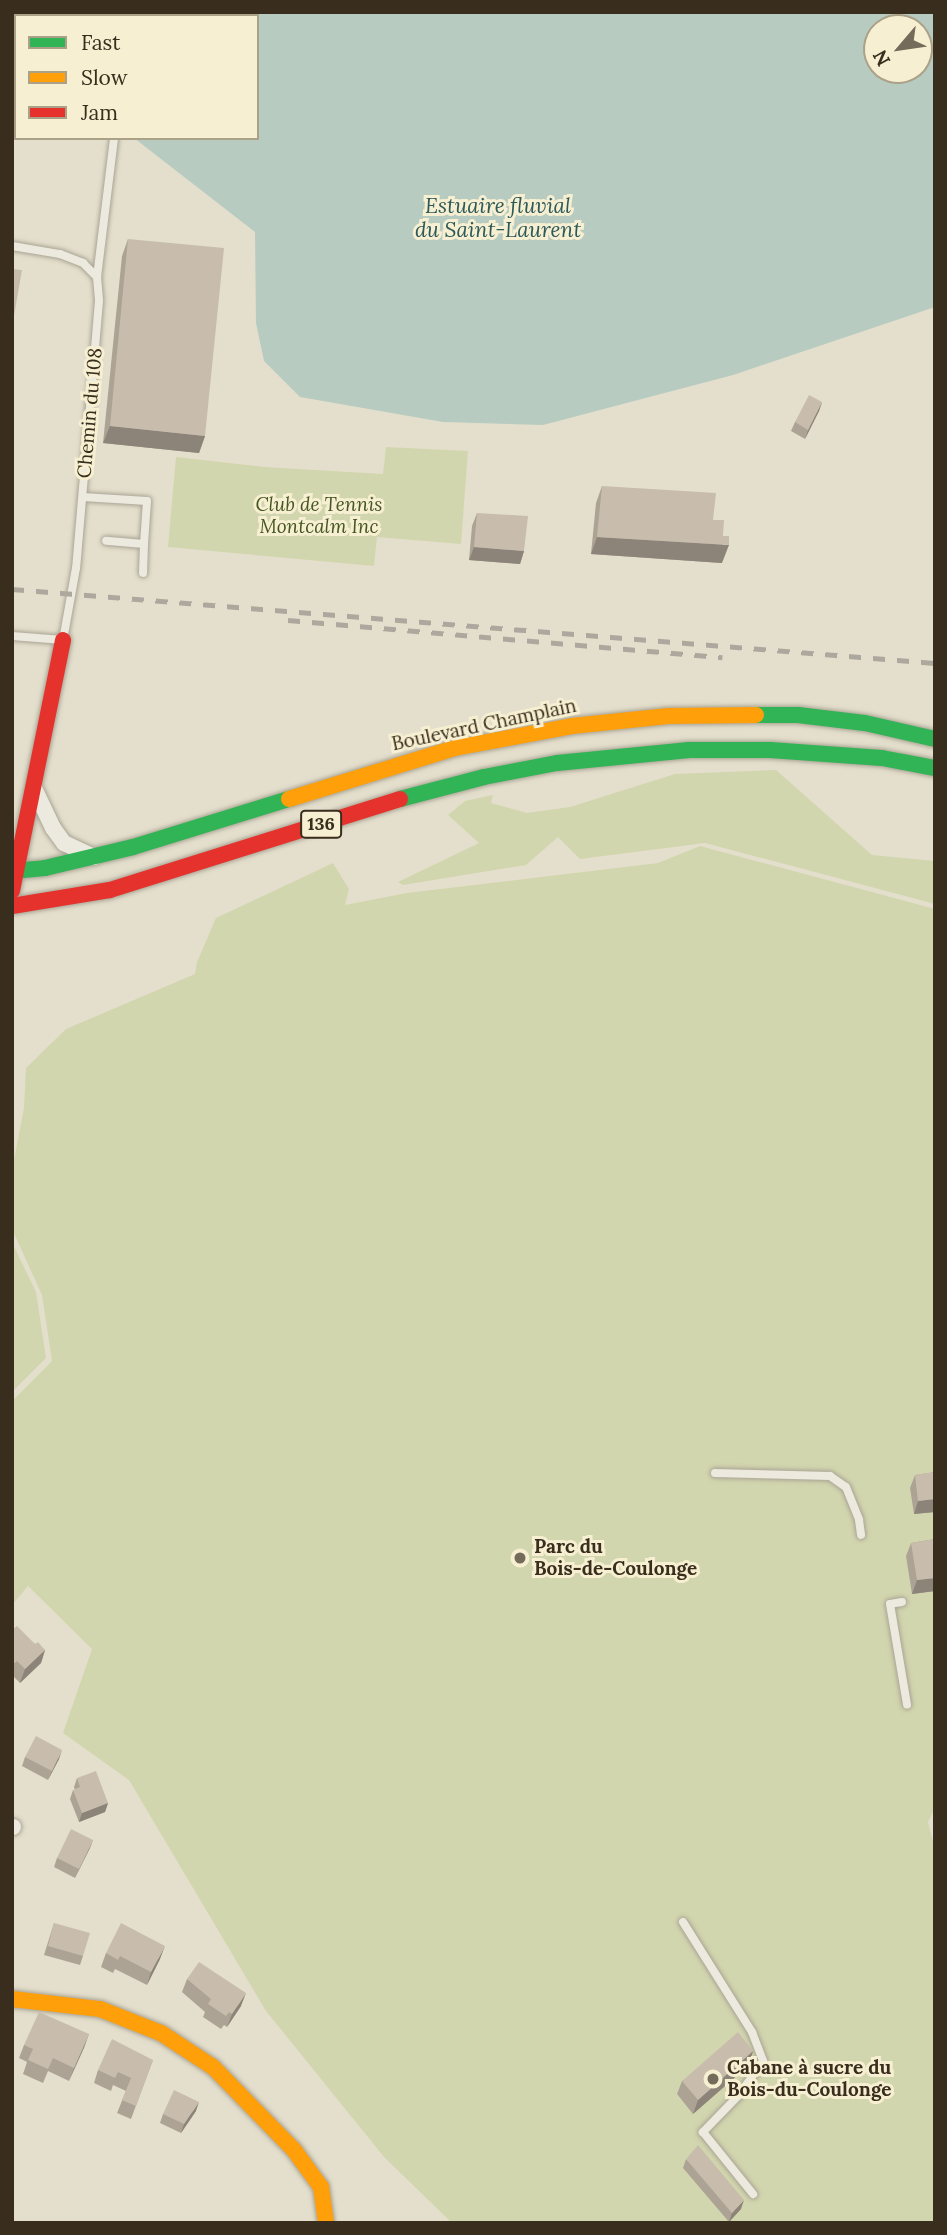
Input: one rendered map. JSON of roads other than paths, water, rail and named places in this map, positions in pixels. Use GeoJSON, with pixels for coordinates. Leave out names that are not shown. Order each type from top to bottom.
{"type":"FeatureCollection","features":[{"type":"Feature","properties":{"kind":"main road"},"geometry":{"type":"LineString","coordinates":[[12,891],[63,640]]}},
{"type":"Feature","properties":{"kind":"main road","name":"Boulevard Champlain"},"geometry":{"type":"LineString","coordinates":[[15,871],[94,857],[198,829],[379,769],[455,748],[572,726],[690,715],[798,715],[865,723],[935,739]]}},
{"type":"Feature","properties":{"kind":"main road","name":"136"},"geometry":{"type":"LineString","coordinates":[[12,906],[110,890],[400,799],[484,777],[557,763],[689,750],[770,750],[882,758],[935,768]]}},
{"type":"Feature","properties":{"kind":"main road"},"geometry":{"type":"LineString","coordinates":[[12,1999],[100,2008],[161,2034],[213,2067],[301,2159],[321,2187],[326,2223]]}},
{"type":"Feature","properties":{"kind":"street"},"geometry":{"type":"LineString","coordinates":[[34,788],[53,828],[64,843],[94,857]]}},
{"type":"Feature","properties":{"kind":"lane","name":"Chemin du 108"},"geometry":{"type":"LineString","coordinates":[[63,640],[76,568],[99,301],[97,277],[114,140]]}},
{"type":"Feature","properties":{"kind":"lane"},"geometry":{"type":"LineString","coordinates":[[12,246],[60,254],[83,263],[97,277]]}},
{"type":"Feature","properties":{"kind":"lane"},"geometry":{"type":"LineString","coordinates":[[83,497],[148,501],[143,573]]}},
{"type":"Feature","properties":{"kind":"lane"},"geometry":{"type":"LineString","coordinates":[[106,541],[144,544]]}},
{"type":"Feature","properties":{"kind":"lane"},"geometry":{"type":"LineString","coordinates":[[12,636],[63,640]]}},
{"type":"Feature","properties":{"kind":"lane"},"geometry":{"type":"LineString","coordinates":[[715,1473],[830,1476],[846,1487],[859,1520],[861,1535]]}},
{"type":"Feature","properties":{"kind":"lane"},"geometry":{"type":"LineString","coordinates":[[902,1602],[890,1604],[907,1705]]}},
{"type":"Feature","properties":{"kind":"lane"},"geometry":{"type":"LineString","coordinates":[[683,1922],[752,2032],[763,2061],[739,2095],[703,2132],[753,2194]]}},
{"type":"Feature","properties":{"kind":"water","name":"Estuaire fluvial du Saint-Laurent"},"geometry":{"type":"Polygon","coordinates":[[[12,12],[935,12],[935,307],[733,375],[543,425],[443,422],[300,397],[264,361],[256,323],[255,232],[137,140],[259,140],[259,14],[14,14],[14,43],[12,12]]]}},
{"type":"Feature","properties":{"kind":"railway"},"geometry":{"type":"LineString","coordinates":[[12,589],[935,663]]}},
{"type":"Feature","properties":{"kind":"railway"},"geometry":{"type":"LineString","coordinates":[[288,620],[722,657]]}},
{"type":"Feature","properties":{"kind":"place","name":"Parc du Bois-de-Coulonge"},"geometry":{"type":"Point","coordinates":[520,1558]}},
{"type":"Feature","properties":{"kind":"place","name":"Cabane à sucre du Bois-du-Coulonge"},"geometry":{"type":"Point","coordinates":[713,2079]}},
{"type":"Feature","properties":{"kind":"park label","name":"Club de Tennis Montcalm Inc"},"geometry":{"type":"Point","coordinates":[319,516]}}]}
